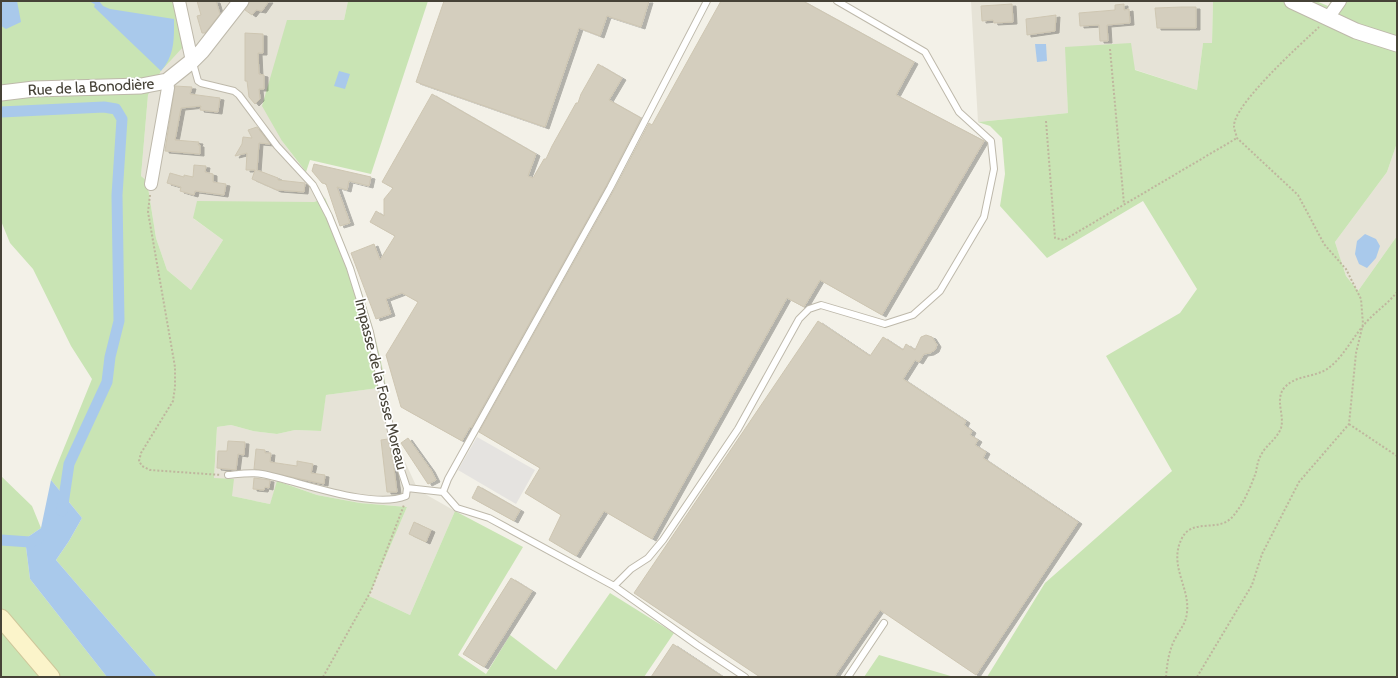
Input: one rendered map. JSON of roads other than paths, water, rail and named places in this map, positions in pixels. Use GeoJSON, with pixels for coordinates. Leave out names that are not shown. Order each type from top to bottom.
{"type":"FeatureCollection","features":[{"type":"Feature","properties":{"kind":"main road"},"geometry":{"type":"LineString","coordinates":[[1,618],[51,677]]}},
{"type":"Feature","properties":{"kind":"street"},"geometry":{"type":"LineString","coordinates":[[179,1],[192,61]]}},
{"type":"Feature","properties":{"kind":"street","name":"Rue de la Bonodière"},"geometry":{"type":"LineString","coordinates":[[3,92],[141,86],[167,81],[192,61],[241,1]]}},
{"type":"Feature","properties":{"kind":"street"},"geometry":{"type":"LineString","coordinates":[[1292,1],[1356,31],[1397,44]]}},
{"type":"Feature","properties":{"kind":"street"},"geometry":{"type":"LineString","coordinates":[[1328,18],[1340,1]]}},
{"type":"Feature","properties":{"kind":"street"},"geometry":{"type":"LineString","coordinates":[[151,184],[168,88],[167,81]]}},
{"type":"Feature","properties":{"kind":"lane"},"geometry":{"type":"LineString","coordinates":[[443,492],[448,478],[610,188],[707,1]]}},
{"type":"Feature","properties":{"kind":"lane"},"geometry":{"type":"LineString","coordinates":[[614,586],[631,569],[648,558],[663,540],[738,429],[799,319],[809,309],[821,305],[885,324],[913,315],[940,291],[984,217],[994,169],[991,141],[959,112],[924,52],[837,1]]}},
{"type":"Feature","properties":{"kind":"lane","name":"Impasse de la Fosse Moreau"},"geometry":{"type":"LineString","coordinates":[[192,61],[198,81],[234,91],[239,95],[277,146],[313,184],[350,268],[370,332],[396,455],[407,488],[406,496],[397,500],[385,500],[329,491],[261,474],[228,475]]}},
{"type":"Feature","properties":{"kind":"lane"},"geometry":{"type":"LineString","coordinates":[[407,488],[443,492],[457,508],[489,518],[614,586],[745,677]]}},
{"type":"Feature","properties":{"kind":"lane"},"geometry":{"type":"LineString","coordinates":[[848,677],[884,623]]}},
{"type":"Feature","properties":{"kind":"water"},"geometry":{"type":"Polygon","coordinates":[[[1,1],[17,1],[21,22],[6,29],[1,26],[1,1]]]}},
{"type":"Feature","properties":{"kind":"water"},"geometry":{"type":"Polygon","coordinates":[[[96,1],[99,1],[103,6],[110,9],[174,19],[173,46],[169,59],[161,71],[94,7],[96,1]]]}},
{"type":"Feature","properties":{"kind":"water"},"geometry":{"type":"Polygon","coordinates":[[[1035,44],[1046,44],[1047,61],[1037,62],[1035,44]]]}},
{"type":"Feature","properties":{"kind":"water"},"geometry":{"type":"Polygon","coordinates":[[[339,71],[350,74],[345,89],[334,86],[339,71]]]}},
{"type":"Feature","properties":{"kind":"water"},"geometry":{"type":"Polygon","coordinates":[[[1365,234],[1376,239],[1380,246],[1376,258],[1367,268],[1359,264],[1355,254],[1357,241],[1365,234]]]}},
{"type":"Feature","properties":{"kind":"water"},"geometry":{"type":"Polygon","coordinates":[[[51,480],[82,518],[56,560],[157,677],[107,677],[30,579],[25,539],[41,528],[51,480]]]}},
{"type":"Feature","properties":{"kind":"waterway"},"geometry":{"type":"LineString","coordinates":[[92,1],[99,5]]}},
{"type":"Feature","properties":{"kind":"waterway"},"geometry":{"type":"LineString","coordinates":[[1,112],[104,107],[116,109],[122,119],[117,195],[119,321],[110,357],[107,382],[69,464],[62,511]]}},
{"type":"Feature","properties":{"kind":"waterway"},"geometry":{"type":"LineString","coordinates":[[1,540],[30,542],[38,539]]}}]}
